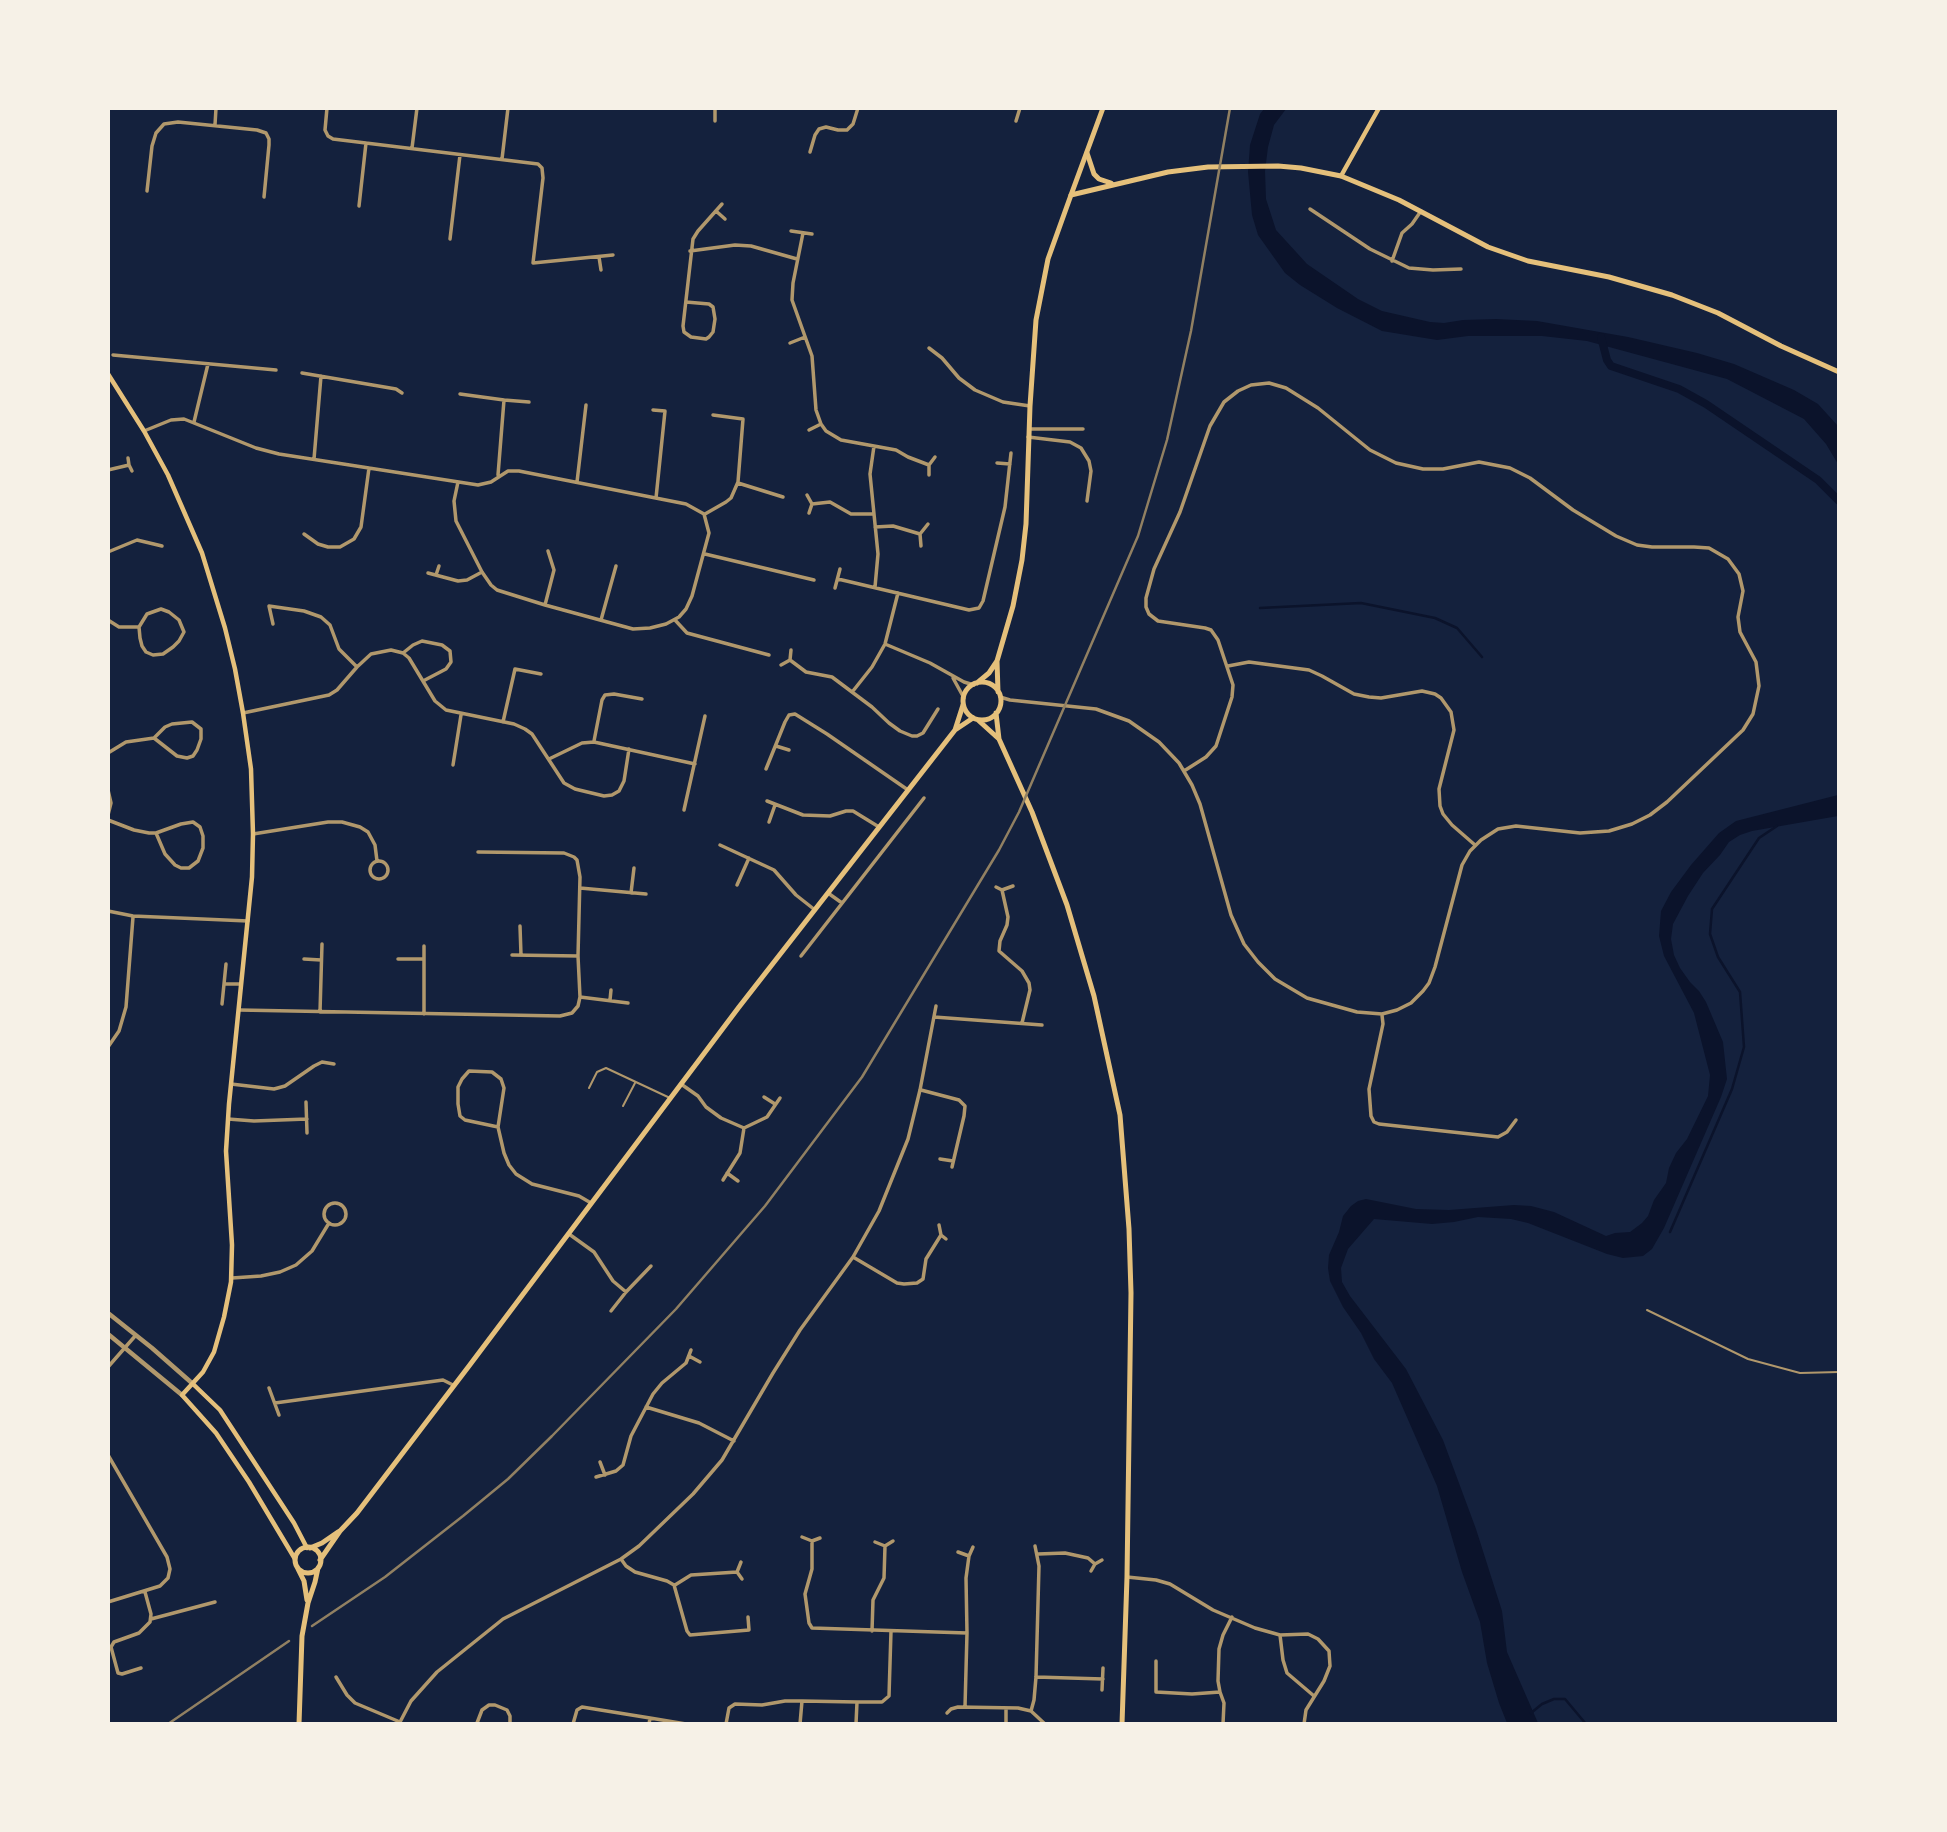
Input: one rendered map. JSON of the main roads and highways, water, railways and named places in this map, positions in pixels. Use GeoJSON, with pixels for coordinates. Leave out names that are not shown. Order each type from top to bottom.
{"type":"FeatureCollection","features":[{"type":"Feature","properties":{"kind":"main road"},"geometry":{"type":"LineString","coordinates":[[299,1724],[301,1646],[308,1603],[320,1560],[681,1084],[955,730],[967,690],[989,673],[997,661],[1013,606],[1022,560],[1035,331],[1042,286],[1048,259],[1103,108]]}},
{"type":"Feature","properties":{"kind":"main road"},"geometry":{"type":"LineString","coordinates":[[1341,176],[1379,108]]}},
{"type":"Feature","properties":{"kind":"main road"},"geometry":{"type":"LineString","coordinates":[[1087,153],[1094,174],[1106,183],[1116,184]]}},
{"type":"Feature","properties":{"kind":"main road"},"geometry":{"type":"LineString","coordinates":[[1071,195],[1168,172],[1235,166],[1278,166],[1341,176],[1381,191],[1507,255],[1609,276],[1672,295],[1718,313],[1839,372]]}},
{"type":"Feature","properties":{"kind":"main road"},"geometry":{"type":"LineString","coordinates":[[108,374],[168,475],[202,553],[225,628],[243,713],[251,769],[253,834],[248,921],[228,1119],[231,1278],[214,1352],[203,1372],[182,1395],[223,1444],[249,1482],[295,1559],[308,1603]]}},
{"type":"Feature","properties":{"kind":"main road"},"geometry":{"type":"LineString","coordinates":[[997,661],[999,698],[996,713],[999,739],[1032,811],[1067,905],[1094,996],[1120,1115],[1131,1293],[1122,1724]]}},
{"type":"Feature","properties":{"kind":"main road"},"geometry":{"type":"LineString","coordinates":[[975,684],[988,684],[999,698]]}},
{"type":"Feature","properties":{"kind":"main road"},"geometry":{"type":"LineString","coordinates":[[963,701],[969,715],[999,739]]}},
{"type":"Feature","properties":{"kind":"main road"},"geometry":{"type":"LineString","coordinates":[[955,730],[975,719],[989,719],[996,713]]}},
{"type":"Feature","properties":{"kind":"main road"},"geometry":{"type":"LineString","coordinates":[[193,1384],[220,1410],[308,1548],[316,1551],[320,1560]]}},
{"type":"Feature","properties":{"kind":"main road"},"geometry":{"type":"LineString","coordinates":[[295,1559],[298,1552],[322,1543],[340,1531]]}},
{"type":"Feature","properties":{"kind":"main road"},"geometry":{"type":"LineString","coordinates":[[298,1569],[308,1573],[318,1567]]}},
{"type":"Feature","properties":{"kind":"water"},"geometry":{"type":"Polygon","coordinates":[[[1264,109],[1286,109],[1274,125],[1265,171],[1266,199],[1276,230],[1307,264],[1358,299],[1382,311],[1430,322],[1496,319],[1537,321],[1628,337],[1734,364],[1794,390],[1818,404],[1838,426],[1838,464],[1826,444],[1804,419],[1727,379],[1587,341],[1542,336],[1468,336],[1437,340],[1382,331],[1337,308],[1285,273],[1258,235],[1252,215],[1248,172],[1250,145],[1264,109]]]}},
{"type":"Feature","properties":{"kind":"water"},"geometry":{"type":"Polygon","coordinates":[[[1838,795],[1838,816],[1752,831],[1729,842],[1703,873],[1673,924],[1671,939],[1674,955],[1680,968],[1706,1002],[1723,1042],[1727,1079],[1664,1228],[1652,1249],[1643,1256],[1623,1258],[1511,1219],[1478,1217],[1432,1224],[1374,1219],[1348,1249],[1341,1268],[1342,1282],[1350,1296],[1406,1369],[1443,1440],[1476,1529],[1502,1611],[1507,1652],[1538,1723],[1507,1723],[1487,1663],[1480,1622],[1437,1486],[1392,1383],[1374,1359],[1330,1281],[1329,1255],[1343,1216],[1351,1206],[1366,1199],[1416,1209],[1531,1206],[1554,1212],[1606,1236],[1630,1232],[1642,1223],[1666,1183],[1676,1153],[1687,1139],[1708,1096],[1710,1075],[1694,1013],[1664,956],[1659,936],[1661,911],[1691,865],[1719,833],[1736,821],[1838,795]]]}},
{"type":"Feature","properties":{"kind":"waterway"},"geometry":{"type":"LineString","coordinates":[[1601,337],[1611,366],[1679,389],[1706,404],[1818,480],[1839,501]]}},
{"type":"Feature","properties":{"kind":"waterway"},"geometry":{"type":"LineString","coordinates":[[1260,608],[1361,603],[1435,618],[1457,628],[1482,657]]}},
{"type":"Feature","properties":{"kind":"waterway"},"geometry":{"type":"LineString","coordinates":[[1670,1232],[1732,1089],[1744,1047],[1740,992],[1718,957],[1710,934],[1712,909],[1759,838],[1777,826]]}},
{"type":"Feature","properties":{"kind":"waterway"},"geometry":{"type":"LineString","coordinates":[[1531,1713],[1554,1699],[1565,1699],[1586,1724]]}},
{"type":"Feature","properties":{"kind":"railway"},"geometry":{"type":"LineString","coordinates":[[312,1626],[385,1577],[463,1516],[508,1479],[552,1436],[676,1309],[765,1206],[862,1077],[999,850],[1019,812],[1138,536],[1167,440],[1191,331],[1230,108]]}},
{"type":"Feature","properties":{"kind":"railway"},"geometry":{"type":"LineString","coordinates":[[168,1724],[289,1641]]}}]}
